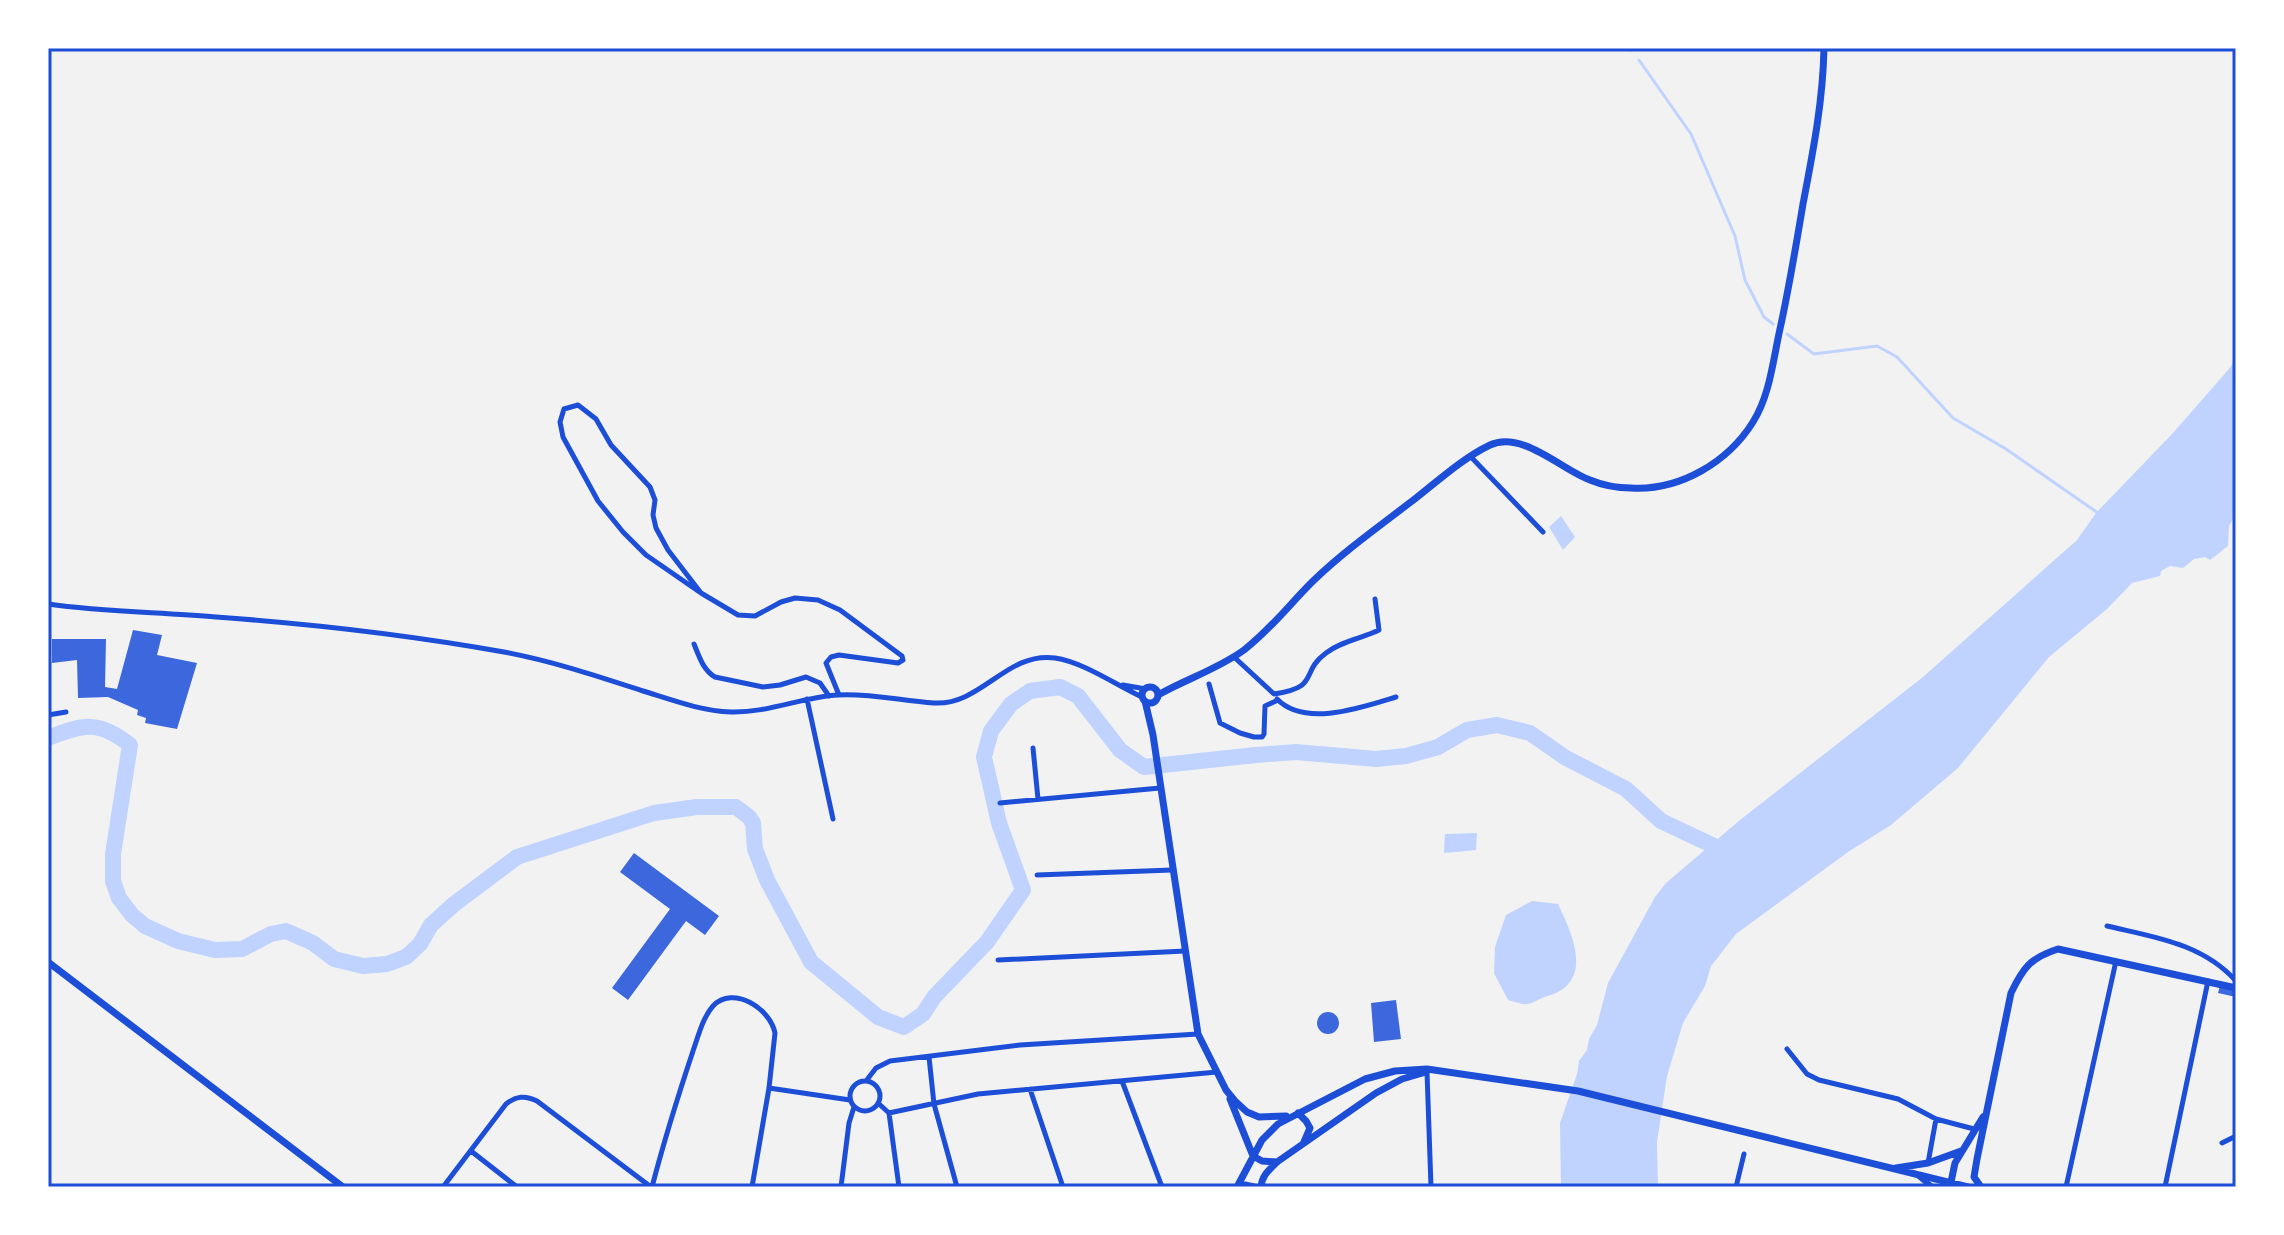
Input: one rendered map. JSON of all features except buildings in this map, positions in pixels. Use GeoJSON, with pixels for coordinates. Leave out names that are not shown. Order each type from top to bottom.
{"type":"FeatureCollection","features":[{"type":"Feature","properties":{"kind":"main road"},"geometry":{"type":"LineString","coordinates":[[1277,1162],[1262,1161],[1253,1156],[1226,1090],[1198,1034],[1158,778],[1150,721],[1150,695],[1234,657],[1268,630],[1312,582],[1360,541],[1489,446],[1508,443],[1543,453],[1592,481],[1633,489],[1688,478],[1711,466],[1739,442],[1761,407],[1779,335],[1820,114],[1824,48]]}},
{"type":"Feature","properties":{"kind":"main road"},"geometry":{"type":"LineString","coordinates":[[1981,1187],[1974,1177],[2011,993],[2022,970],[2040,955],[2058,949],[2236,988]]}},
{"type":"Feature","properties":{"kind":"main road"},"geometry":{"type":"LineString","coordinates":[[48,962],[343,1187]]}},
{"type":"Feature","properties":{"kind":"main road"},"geometry":{"type":"LineString","coordinates":[[1261,1187],[1265,1173],[1277,1162],[1376,1093],[1428,1070]]}},
{"type":"Feature","properties":{"kind":"main road"},"geometry":{"type":"LineString","coordinates":[[1237,1187],[1270,1130],[1294,1114],[1365,1079],[1395,1071],[1428,1070],[1578,1091],[1968,1187]]}},
{"type":"Feature","properties":{"kind":"main road"},"geometry":{"type":"LineString","coordinates":[[1226,1090],[1247,1112],[1259,1117],[1294,1114],[1306,1121],[1310,1128],[1303,1144]]}},
{"type":"Feature","properties":{"kind":"main road"},"geometry":{"type":"LineString","coordinates":[[1950,1185],[1955,1163],[1985,1115]]}},
{"type":"Feature","properties":{"kind":"main road"},"geometry":{"type":"LineString","coordinates":[[1892,1168],[1928,1163],[1963,1150]]}},
{"type":"Feature","properties":{"kind":"main road"},"geometry":{"type":"LineString","coordinates":[[1237,1187],[1254,1187]]}},
{"type":"Feature","properties":{"kind":"street"},"geometry":{"type":"LineString","coordinates":[[701,593],[668,550],[656,528],[653,515],[655,500],[650,487],[611,445],[592,415],[578,405],[564,409],[560,422],[563,437],[605,512],[646,555],[701,593],[732,612],[749,617],[788,599],[818,600],[840,610],[902,656],[903,660],[898,663],[839,655],[831,657],[826,663],[839,695]]}},
{"type":"Feature","properties":{"kind":"street"},"geometry":{"type":"LineString","coordinates":[[1471,457],[1543,532]]}},
{"type":"Feature","properties":{"kind":"street"},"geometry":{"type":"LineString","coordinates":[[1209,684],[1220,723],[1240,733],[1262,737],[1265,706],[1276,697],[1302,687],[1316,664],[1329,651],[1378,631],[1380,626],[1375,599]]}},
{"type":"Feature","properties":{"kind":"street"},"geometry":{"type":"LineString","coordinates":[[48,604],[87,610],[342,628],[468,646],[557,664],[687,705],[732,712],[770,709],[807,699],[839,695],[946,704],[969,695],[1014,665],[1047,657],[1068,661],[1115,684],[1150,695]]}},
{"type":"Feature","properties":{"kind":"street"},"geometry":{"type":"LineString","coordinates":[[694,644],[704,667],[715,677],[763,687],[806,677],[820,683],[829,696]]}},
{"type":"Feature","properties":{"kind":"street"},"geometry":{"type":"LineString","coordinates":[[1234,657],[1290,708],[1327,714],[1363,708],[1396,697]]}},
{"type":"Feature","properties":{"kind":"street"},"geometry":{"type":"LineString","coordinates":[[807,699],[833,819]]}},
{"type":"Feature","properties":{"kind":"street"},"geometry":{"type":"LineString","coordinates":[[48,715],[66,712]]}},
{"type":"Feature","properties":{"kind":"street"},"geometry":{"type":"LineString","coordinates":[[1033,748],[1038,799]]}},
{"type":"Feature","properties":{"kind":"street"},"geometry":{"type":"LineString","coordinates":[[1000,803],[1160,788]]}},
{"type":"Feature","properties":{"kind":"street"},"geometry":{"type":"LineString","coordinates":[[1037,875],[1172,870]]}},
{"type":"Feature","properties":{"kind":"street"},"geometry":{"type":"LineString","coordinates":[[2107,926],[2181,944],[2214,960],[2236,981]]}},
{"type":"Feature","properties":{"kind":"street"},"geometry":{"type":"LineString","coordinates":[[998,960],[1186,951]]}},
{"type":"Feature","properties":{"kind":"street"},"geometry":{"type":"LineString","coordinates":[[2066,1187],[2116,960]]}},
{"type":"Feature","properties":{"kind":"street"},"geometry":{"type":"LineString","coordinates":[[2165,1187],[2208,981]]}},
{"type":"Feature","properties":{"kind":"street"},"geometry":{"type":"LineString","coordinates":[[443,1187],[506,1104],[514,1098],[529,1097],[651,1187],[701,1030],[713,1006],[735,999],[758,1006],[769,1017],[775,1041],[752,1187]]}},
{"type":"Feature","properties":{"kind":"street"},"geometry":{"type":"LineString","coordinates":[[866,1081],[880,1094],[878,1103],[867,1111],[854,1107],[850,1100],[854,1087],[866,1081],[876,1068],[890,1061],[1020,1045],[1198,1034]]}},
{"type":"Feature","properties":{"kind":"street"},"geometry":{"type":"LineString","coordinates":[[1787,1049],[1807,1074],[1819,1080],[1898,1099],[1936,1119],[1974,1129]]}},
{"type":"Feature","properties":{"kind":"street"},"geometry":{"type":"LineString","coordinates":[[929,1057],[934,1104],[957,1187]]}},
{"type":"Feature","properties":{"kind":"street"},"geometry":{"type":"LineString","coordinates":[[1428,1070],[1431,1187]]}},
{"type":"Feature","properties":{"kind":"street"},"geometry":{"type":"LineString","coordinates":[[889,1113],[978,1094],[1217,1072]]}},
{"type":"Feature","properties":{"kind":"street"},"geometry":{"type":"LineString","coordinates":[[1122,1081],[1162,1187]]}},
{"type":"Feature","properties":{"kind":"street"},"geometry":{"type":"LineString","coordinates":[[769,1088],[850,1100]]}},
{"type":"Feature","properties":{"kind":"street"},"geometry":{"type":"LineString","coordinates":[[1030,1089],[1063,1187]]}},
{"type":"Feature","properties":{"kind":"street"},"geometry":{"type":"LineString","coordinates":[[878,1103],[889,1113],[899,1187]]}},
{"type":"Feature","properties":{"kind":"street"},"geometry":{"type":"LineString","coordinates":[[841,1187],[854,1107]]}},
{"type":"Feature","properties":{"kind":"street"},"geometry":{"type":"LineString","coordinates":[[1928,1163],[1936,1119]]}},
{"type":"Feature","properties":{"kind":"street"},"geometry":{"type":"LineString","coordinates":[[2222,1143],[2236,1136]]}},
{"type":"Feature","properties":{"kind":"street"},"geometry":{"type":"LineString","coordinates":[[471,1151],[517,1187]]}},
{"type":"Feature","properties":{"kind":"street"},"geometry":{"type":"LineString","coordinates":[[1736,1187],[1744,1154]]}},
{"type":"Feature","properties":{"kind":"street"},"geometry":{"type":"LineString","coordinates":[[1919,1176],[1932,1187]]}},
{"type":"Feature","properties":{"kind":"water"},"geometry":{"type":"Polygon","coordinates":[[[2236,358],[2236,513],[2229,526],[2228,546],[2210,560],[2205,557],[2194,559],[2183,568],[2170,566],[2161,571],[2160,576],[2132,583],[2107,609],[2049,657],[1958,768],[1891,825],[1848,852],[1736,934],[1711,966],[1705,986],[1683,1023],[1667,1076],[1657,1142],[1658,1187],[1561,1187],[1560,1123],[1579,1061],[1597,1025],[1608,983],[1655,897],[1666,883],[1740,820],[1923,677],[2077,540],[2096,513],[2173,433],[2236,358]]]}},
{"type":"Feature","properties":{"kind":"water"},"geometry":{"type":"Polygon","coordinates":[[[1561,516],[1575,537],[1563,550],[1549,527],[1561,516]]]}},
{"type":"Feature","properties":{"kind":"water"},"geometry":{"type":"Polygon","coordinates":[[[1477,833],[1476,850],[1444,853],[1445,834],[1477,833]]]}},
{"type":"Feature","properties":{"kind":"water"},"geometry":{"type":"Polygon","coordinates":[[[1532,901],[1558,904],[1570,931],[1576,958],[1570,982],[1560,991],[1525,1004],[1508,1000],[1494,973],[1495,947],[1506,915],[1532,901]]]}},
{"type":"Feature","properties":{"kind":"waterway"},"geometry":{"type":"LineString","coordinates":[[1639,60],[1691,134],[1735,236],[1745,280],[1764,317],[1773,324]]}},
{"type":"Feature","properties":{"kind":"waterway"},"geometry":{"type":"LineString","coordinates":[[1787,334],[1814,354],[1877,346],[1897,357],[1953,418],[2006,449],[2098,513]]}},
{"type":"Feature","properties":{"kind":"waterway"},"geometry":{"type":"LineString","coordinates":[[48,738],[90,727],[109,731],[130,745],[113,854],[113,881],[119,898],[145,926],[178,941],[215,950],[242,949],[271,934],[286,931],[313,943],[334,959],[363,966],[387,964],[406,957],[420,944],[431,925],[453,905],[517,857],[654,813],[697,807],[736,807],[753,823],[755,849],[767,880],[811,962],[878,1017],[904,1027],[923,1014],[934,997],[987,942],[1023,890],[999,823],[984,757],[991,731],[1011,704],[1030,691],[1060,687],[1078,696],[1120,750],[1144,767],[1296,752],[1376,759],[1406,756],[1438,747],[1467,730],[1497,725],[1530,733],[1566,758],[1626,789],[1661,821],[1731,854]]}}]}
